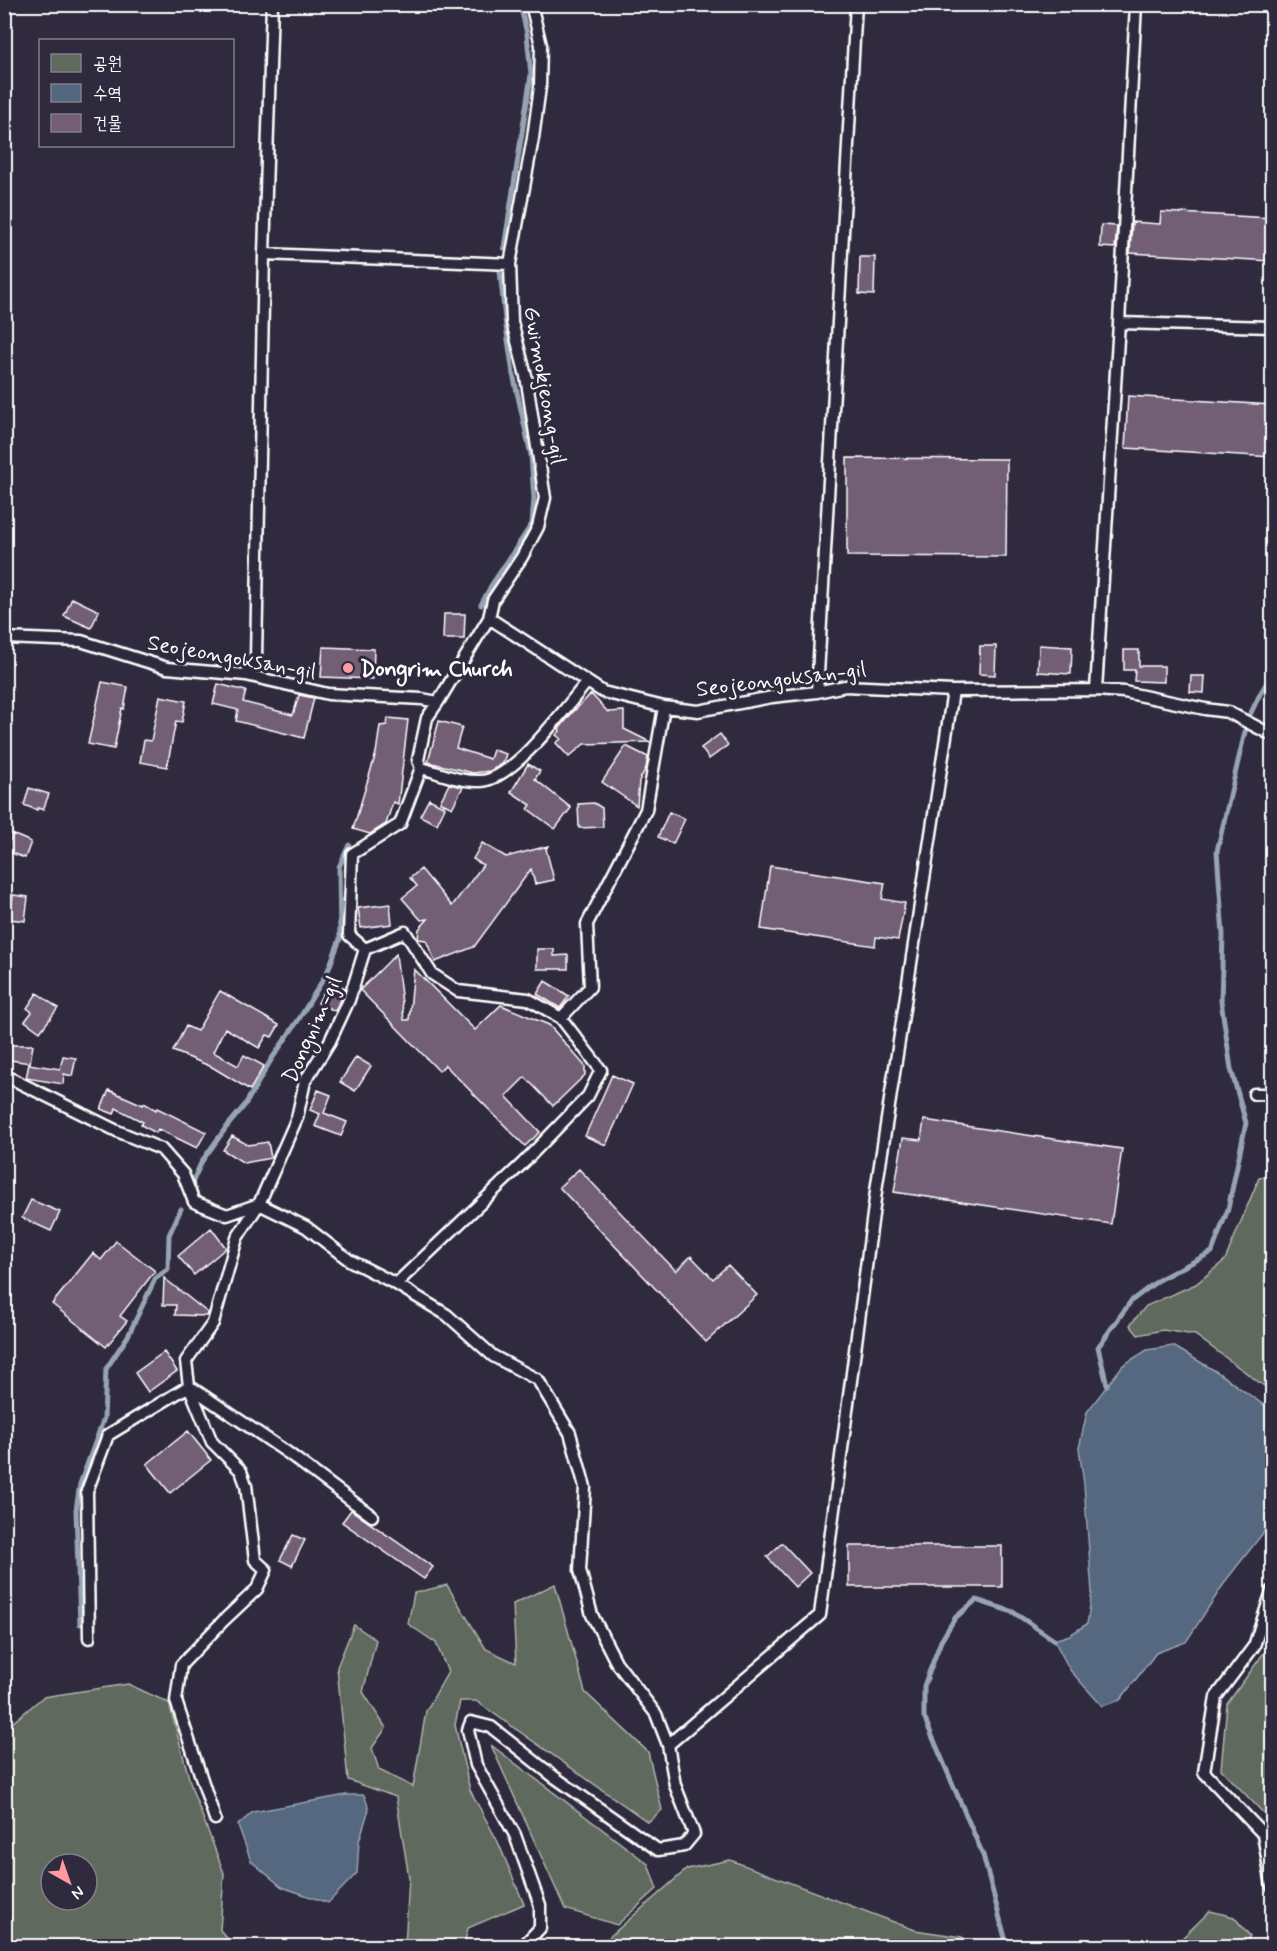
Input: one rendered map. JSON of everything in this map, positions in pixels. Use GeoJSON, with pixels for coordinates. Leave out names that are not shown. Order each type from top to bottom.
{"type":"FeatureCollection","features":[{"type":"Feature","properties":{"kind":"lane"},"geometry":{"type":"LineString","coordinates":[[246,675],[256,658],[264,254],[272,4]]}},
{"type":"Feature","properties":{"kind":"lane","name":"Gwimokjeong-gil"},"geometry":{"type":"LineString","coordinates":[[489,618],[493,600],[538,527],[545,498],[526,376],[512,322],[510,264],[540,87],[541,45],[531,4]]}},
{"type":"Feature","properties":{"kind":"lane"},"geometry":{"type":"LineString","coordinates":[[818,692],[856,4]]}},
{"type":"Feature","properties":{"kind":"lane"},"geometry":{"type":"LineString","coordinates":[[1096,690],[1136,4]]}},
{"type":"Feature","properties":{"kind":"lane"},"geometry":{"type":"LineString","coordinates":[[264,254],[510,264]]}},
{"type":"Feature","properties":{"kind":"lane"},"geometry":{"type":"LineString","coordinates":[[1119,323],[1272,327]]}},
{"type":"Feature","properties":{"kind":"lane"},"geometry":{"type":"LineString","coordinates":[[396,1284],[524,1163],[588,1096],[601,1070],[561,1018],[528,999],[458,991],[432,974],[405,932],[365,949],[349,935],[352,854],[400,824],[421,768],[418,760],[427,718],[489,618]]}},
{"type":"Feature","properties":{"kind":"lane","name":"Seojeongoksan-gil"},"geometry":{"type":"LineString","coordinates":[[489,618],[603,693],[664,707],[698,711],[845,686],[953,690],[1096,690],[1124,692],[1228,712],[1272,735]]}},
{"type":"Feature","properties":{"kind":"lane","name":"Seojeongoksan-gil"},"geometry":{"type":"LineString","coordinates":[[4,638],[81,641],[167,668],[246,675],[328,693],[438,702]]}},
{"type":"Feature","properties":{"kind":"lane"},"geometry":{"type":"LineString","coordinates":[[421,768],[465,780],[483,782],[508,771],[587,682]]}},
{"type":"Feature","properties":{"kind":"lane"},"geometry":{"type":"LineString","coordinates":[[668,1745],[820,1615],[877,1184],[953,690]]}},
{"type":"Feature","properties":{"kind":"lane"},"geometry":{"type":"LineString","coordinates":[[561,1018],[590,987],[587,924],[646,810],[664,707]]}},
{"type":"Feature","properties":{"kind":"lane","name":"Dongnim-gil"},"geometry":{"type":"LineString","coordinates":[[189,1386],[186,1361],[213,1323],[237,1238],[259,1204],[297,1118],[305,1081],[330,1041],[350,1000],[365,949]]}},
{"type":"Feature","properties":{"kind":"lane"},"geometry":{"type":"LineString","coordinates":[[4,1075],[117,1131],[161,1149],[183,1174],[194,1202],[227,1215],[259,1204],[306,1227],[349,1260],[396,1284],[447,1315],[493,1356],[538,1380],[570,1432],[585,1487],[580,1570],[592,1615],[616,1662],[656,1714],[668,1745],[675,1785],[694,1834],[684,1846],[658,1850],[553,1776],[491,1727],[471,1722],[468,1730],[476,1765],[515,1835],[540,1905],[540,1928],[523,1947]]}},
{"type":"Feature","properties":{"kind":"lane"},"geometry":{"type":"LineString","coordinates":[[1254,1094],[1272,1094]]}},
{"type":"Feature","properties":{"kind":"lane"},"geometry":{"type":"LineString","coordinates":[[189,1386],[288,1453],[372,1516]]}},
{"type":"Feature","properties":{"kind":"lane"},"geometry":{"type":"LineString","coordinates":[[89,1638],[87,1491],[108,1436],[189,1386]]}},
{"type":"Feature","properties":{"kind":"lane"},"geometry":{"type":"LineString","coordinates":[[189,1386],[212,1442],[241,1471],[246,1485],[255,1560],[266,1570],[257,1589],[182,1665],[176,1701],[215,1820]]}},
{"type":"Feature","properties":{"kind":"lane"},"geometry":{"type":"LineString","coordinates":[[1272,1590],[1254,1647],[1216,1696],[1204,1772],[1263,1834],[1272,1886]]}},
{"type":"Feature","properties":{"kind":"green space"},"geometry":{"type":"Polygon","coordinates":[[[1272,1175],[1272,1337],[1264,1386],[1195,1335],[1163,1330],[1138,1335],[1130,1325],[1146,1306],[1196,1284],[1225,1260],[1259,1178],[1272,1175]]]}},
{"type":"Feature","properties":{"kind":"green space"},"geometry":{"type":"Polygon","coordinates":[[[555,1584],[585,1692],[648,1752],[662,1810],[648,1822],[476,1701],[460,1701],[455,1725],[470,1790],[498,1842],[524,1904],[468,1928],[464,1946],[405,1946],[409,1878],[396,1797],[348,1780],[337,1667],[354,1625],[376,1640],[363,1692],[386,1728],[372,1748],[379,1770],[413,1787],[426,1711],[448,1672],[436,1643],[408,1624],[414,1593],[447,1585],[486,1649],[516,1663],[513,1604],[555,1584]]]}},
{"type":"Feature","properties":{"kind":"green space"},"geometry":{"type":"Polygon","coordinates":[[[1272,1634],[1272,1822],[1221,1769],[1227,1704],[1268,1647],[1272,1634]]]}},
{"type":"Feature","properties":{"kind":"green space"},"geometry":{"type":"Polygon","coordinates":[[[128,1684],[169,1703],[192,1789],[224,1873],[220,1930],[234,1946],[5,1946],[5,1729],[43,1697],[128,1684]]]}},
{"type":"Feature","properties":{"kind":"green space"},"geometry":{"type":"Polygon","coordinates":[[[491,1745],[648,1864],[657,1889],[617,1925],[565,1909],[491,1745]]]}},
{"type":"Feature","properties":{"kind":"green space"},"geometry":{"type":"Polygon","coordinates":[[[730,1860],[915,1930],[962,1937],[975,1946],[599,1946],[687,1869],[730,1860]]]}},
{"type":"Feature","properties":{"kind":"green space"},"geometry":{"type":"Polygon","coordinates":[[[1210,1911],[1234,1917],[1250,1936],[1246,1946],[1174,1946],[1210,1911]]]}},
{"type":"Feature","properties":{"kind":"water"},"geometry":{"type":"Polygon","coordinates":[[[1173,1346],[1217,1372],[1272,1411],[1272,1515],[1267,1528],[1227,1579],[1186,1642],[1156,1653],[1120,1700],[1102,1706],[1070,1670],[1054,1640],[1070,1635],[1087,1624],[1092,1592],[1079,1448],[1087,1412],[1123,1365],[1147,1350],[1173,1346]]]}},
{"type":"Feature","properties":{"kind":"water"},"geometry":{"type":"Polygon","coordinates":[[[346,1795],[364,1795],[369,1809],[359,1841],[357,1873],[328,1903],[282,1887],[251,1861],[238,1825],[253,1812],[346,1795]]]}},
{"type":"Feature","properties":{"kind":"building"},"geometry":{"type":"Polygon","coordinates":[[[1161,212],[1272,218],[1272,261],[1130,253],[1132,222],[1160,224],[1161,212]]]}},
{"type":"Feature","properties":{"kind":"building"},"geometry":{"type":"Polygon","coordinates":[[[1101,225],[1117,226],[1115,248],[1100,247],[1101,225]]]}},
{"type":"Feature","properties":{"kind":"building"},"geometry":{"type":"Polygon","coordinates":[[[860,257],[875,257],[874,295],[859,294],[860,257]]]}},
{"type":"Feature","properties":{"kind":"building"},"geometry":{"type":"Polygon","coordinates":[[[1128,396],[1272,405],[1272,457],[1125,448],[1128,396]]]}},
{"type":"Feature","properties":{"kind":"building"},"geometry":{"type":"Polygon","coordinates":[[[847,458],[1007,459],[1006,557],[847,556],[847,458]]]}},
{"type":"Feature","properties":{"kind":"building"},"geometry":{"type":"Polygon","coordinates":[[[72,598],[99,611],[91,628],[64,616],[72,598]]]}},
{"type":"Feature","properties":{"kind":"building"},"geometry":{"type":"Polygon","coordinates":[[[444,614],[465,614],[464,639],[443,639],[444,614]]]}},
{"type":"Feature","properties":{"kind":"building"},"geometry":{"type":"Polygon","coordinates":[[[1039,645],[1072,647],[1071,674],[1038,672],[1039,645]]]}},
{"type":"Feature","properties":{"kind":"building"},"geometry":{"type":"Polygon","coordinates":[[[980,646],[996,646],[995,675],[979,674],[980,646]]]}},
{"type":"Feature","properties":{"kind":"building","name":"Dongrim Church"},"geometry":{"type":"Polygon","coordinates":[[[323,647],[374,649],[373,679],[321,677],[323,647]]]}},
{"type":"Feature","properties":{"kind":"building"},"geometry":{"type":"Polygon","coordinates":[[[1124,650],[1139,650],[1139,666],[1164,666],[1164,682],[1134,681],[1135,670],[1124,670],[1124,650]]]}},
{"type":"Feature","properties":{"kind":"building"},"geometry":{"type":"Polygon","coordinates":[[[1191,676],[1205,676],[1204,693],[1190,692],[1191,676]]]}},
{"type":"Feature","properties":{"kind":"building"},"geometry":{"type":"Polygon","coordinates":[[[102,682],[128,687],[114,749],[88,744],[102,682]]]}},
{"type":"Feature","properties":{"kind":"building"},"geometry":{"type":"Polygon","coordinates":[[[218,684],[246,691],[243,702],[293,715],[299,695],[314,698],[304,738],[236,721],[238,710],[213,704],[218,684]]]}},
{"type":"Feature","properties":{"kind":"building"},"geometry":{"type":"Polygon","coordinates":[[[591,694],[608,712],[624,711],[624,729],[650,742],[584,744],[569,757],[556,743],[561,739],[556,735],[572,713],[591,694]]]}},
{"type":"Feature","properties":{"kind":"building"},"geometry":{"type":"Polygon","coordinates":[[[160,696],[186,701],[182,722],[176,721],[167,767],[140,762],[144,740],[151,741],[160,696]]]}},
{"type":"Feature","properties":{"kind":"building"},"geometry":{"type":"Polygon","coordinates":[[[388,718],[408,720],[398,804],[393,802],[386,824],[370,834],[353,829],[376,753],[380,726],[387,725],[388,718]]]}},
{"type":"Feature","properties":{"kind":"building"},"geometry":{"type":"Polygon","coordinates":[[[439,721],[462,727],[456,748],[490,759],[493,750],[506,754],[503,763],[490,771],[473,773],[428,762],[439,721]]]}},
{"type":"Feature","properties":{"kind":"building"},"geometry":{"type":"Polygon","coordinates":[[[720,734],[728,745],[709,759],[701,748],[720,734]]]}},
{"type":"Feature","properties":{"kind":"building"},"geometry":{"type":"Polygon","coordinates":[[[626,746],[648,757],[646,768],[639,781],[637,806],[602,782],[626,746]]]}},
{"type":"Feature","properties":{"kind":"building"},"geometry":{"type":"Polygon","coordinates":[[[528,764],[540,771],[535,779],[571,808],[555,829],[528,809],[531,805],[511,792],[528,764]]]}},
{"type":"Feature","properties":{"kind":"building"},"geometry":{"type":"Polygon","coordinates":[[[449,784],[463,787],[452,808],[440,802],[449,784]]]}},
{"type":"Feature","properties":{"kind":"building"},"geometry":{"type":"Polygon","coordinates":[[[29,788],[49,794],[43,810],[24,805],[29,788]]]}},
{"type":"Feature","properties":{"kind":"building"},"geometry":{"type":"Polygon","coordinates":[[[429,799],[445,807],[437,824],[420,816],[429,799]]]}},
{"type":"Feature","properties":{"kind":"building"},"geometry":{"type":"Polygon","coordinates":[[[594,803],[602,808],[603,827],[579,828],[578,804],[594,803]]]}},
{"type":"Feature","properties":{"kind":"building"},"geometry":{"type":"Polygon","coordinates":[[[669,812],[685,819],[673,844],[658,837],[669,812]]]}},
{"type":"Feature","properties":{"kind":"building"},"geometry":{"type":"Polygon","coordinates":[[[12,834],[31,842],[25,858],[6,851],[12,834]]]}},
{"type":"Feature","properties":{"kind":"building"},"geometry":{"type":"Polygon","coordinates":[[[482,843],[506,857],[548,846],[546,849],[554,880],[535,884],[531,869],[474,947],[435,962],[426,940],[418,939],[419,929],[428,919],[421,920],[402,898],[417,886],[410,878],[421,869],[452,906],[483,865],[473,859],[482,843]]]}},
{"type":"Feature","properties":{"kind":"building"},"geometry":{"type":"Polygon","coordinates":[[[770,866],[885,883],[882,899],[905,903],[898,940],[876,937],[875,946],[761,929],[770,866]]]}},
{"type":"Feature","properties":{"kind":"building"},"geometry":{"type":"Polygon","coordinates":[[[13,895],[28,897],[25,921],[10,919],[13,895]]]}},
{"type":"Feature","properties":{"kind":"building"},"geometry":{"type":"Polygon","coordinates":[[[390,904],[392,924],[361,928],[358,908],[390,904]]]}},
{"type":"Feature","properties":{"kind":"building"},"geometry":{"type":"Polygon","coordinates":[[[537,949],[554,949],[554,956],[568,955],[568,969],[537,969],[537,949]]]}},
{"type":"Feature","properties":{"kind":"building"},"geometry":{"type":"Polygon","coordinates":[[[396,954],[404,1020],[409,1020],[414,969],[475,1030],[501,1005],[549,1025],[585,1066],[585,1075],[553,1106],[525,1077],[506,1096],[540,1132],[525,1146],[445,1065],[439,1071],[360,990],[396,954]]]}},
{"type":"Feature","properties":{"kind":"building"},"geometry":{"type":"Polygon","coordinates":[[[329,981],[345,988],[335,1011],[318,1003],[329,981]]]}},
{"type":"Feature","properties":{"kind":"building"},"geometry":{"type":"Polygon","coordinates":[[[545,981],[569,996],[560,1008],[537,994],[545,981]]]}},
{"type":"Feature","properties":{"kind":"building"},"geometry":{"type":"Polygon","coordinates":[[[220,991],[279,1025],[272,1037],[267,1035],[259,1048],[225,1028],[213,1052],[238,1066],[244,1055],[264,1066],[250,1090],[212,1067],[173,1051],[186,1026],[197,1031],[220,991]]]}},
{"type":"Feature","properties":{"kind":"building"},"geometry":{"type":"Polygon","coordinates":[[[37,993],[58,1008],[40,1032],[25,1021],[32,1012],[27,1008],[37,993]]]}},
{"type":"Feature","properties":{"kind":"building"},"geometry":{"type":"Polygon","coordinates":[[[4,1045],[33,1045],[30,1063],[4,1059],[4,1045]]]}},
{"type":"Feature","properties":{"kind":"building"},"geometry":{"type":"Polygon","coordinates":[[[63,1056],[76,1058],[72,1076],[64,1074],[63,1084],[26,1078],[29,1064],[60,1069],[63,1056]]]}},
{"type":"Feature","properties":{"kind":"building"},"geometry":{"type":"Polygon","coordinates":[[[356,1057],[371,1066],[355,1091],[340,1082],[356,1057]]]}},
{"type":"Feature","properties":{"kind":"building"},"geometry":{"type":"Polygon","coordinates":[[[612,1075],[633,1084],[606,1145],[585,1136],[612,1075]]]}},
{"type":"Feature","properties":{"kind":"building"},"geometry":{"type":"Polygon","coordinates":[[[109,1090],[156,1110],[157,1108],[206,1132],[197,1148],[158,1129],[156,1133],[141,1125],[143,1122],[116,1108],[114,1114],[101,1109],[109,1090]]]}},
{"type":"Feature","properties":{"kind":"building"},"geometry":{"type":"Polygon","coordinates":[[[318,1090],[331,1095],[324,1113],[347,1122],[341,1136],[315,1126],[320,1114],[310,1110],[318,1090]]]}},
{"type":"Feature","properties":{"kind":"building"},"geometry":{"type":"Polygon","coordinates":[[[924,1120],[1122,1149],[1111,1224],[894,1192],[903,1138],[921,1140],[924,1120]]]}},
{"type":"Feature","properties":{"kind":"building"},"geometry":{"type":"Polygon","coordinates":[[[232,1136],[248,1145],[268,1142],[271,1158],[244,1163],[223,1150],[232,1136]]]}},
{"type":"Feature","properties":{"kind":"building"},"geometry":{"type":"Polygon","coordinates":[[[579,1169],[676,1271],[691,1256],[713,1279],[728,1265],[757,1295],[706,1342],[559,1187],[579,1169]]]}},
{"type":"Feature","properties":{"kind":"building"},"geometry":{"type":"Polygon","coordinates":[[[31,1200],[60,1212],[51,1231],[22,1218],[31,1200]]]}},
{"type":"Feature","properties":{"kind":"building"},"geometry":{"type":"Polygon","coordinates":[[[211,1228],[226,1248],[194,1275],[178,1256],[211,1228]]]}},
{"type":"Feature","properties":{"kind":"building"},"geometry":{"type":"Polygon","coordinates":[[[116,1241],[155,1271],[120,1316],[127,1321],[106,1347],[52,1304],[93,1253],[101,1260],[116,1241]]]}},
{"type":"Feature","properties":{"kind":"building"},"geometry":{"type":"Polygon","coordinates":[[[164,1278],[208,1313],[207,1316],[175,1315],[176,1305],[163,1305],[164,1278]]]}},
{"type":"Feature","properties":{"kind":"building"},"geometry":{"type":"Polygon","coordinates":[[[164,1352],[177,1371],[148,1392],[135,1373],[164,1352]]]}},
{"type":"Feature","properties":{"kind":"building"},"geometry":{"type":"Polygon","coordinates":[[[188,1431],[211,1460],[170,1493],[147,1464],[188,1431]]]}},
{"type":"Feature","properties":{"kind":"building"},"geometry":{"type":"Polygon","coordinates":[[[351,1510],[433,1567],[424,1579],[342,1522],[351,1510]]]}},
{"type":"Feature","properties":{"kind":"building"},"geometry":{"type":"Polygon","coordinates":[[[293,1535],[305,1540],[292,1566],[280,1560],[293,1535]]]}},
{"type":"Feature","properties":{"kind":"building"},"geometry":{"type":"Polygon","coordinates":[[[782,1543],[810,1573],[795,1587],[767,1557],[782,1543]]]}},
{"type":"Feature","properties":{"kind":"building"},"geometry":{"type":"Polygon","coordinates":[[[849,1546],[1002,1546],[1002,1587],[849,1587],[849,1546]]]}},
{"type":"Feature","properties":{"kind":"waterway"},"geometry":{"type":"LineString","coordinates":[[504,248],[531,75],[527,34],[520,4]]}},
{"type":"Feature","properties":{"kind":"waterway"},"geometry":{"type":"LineString","coordinates":[[481,605],[532,524],[534,499],[531,455],[513,374],[500,271]]}},
{"type":"Feature","properties":{"kind":"waterway"},"geometry":{"type":"LineString","coordinates":[[1107,1385],[1098,1347],[1131,1301],[1160,1279],[1212,1252],[1228,1209],[1246,1123],[1231,1069],[1221,1001],[1223,935],[1217,851],[1248,719],[1272,674]]}},
{"type":"Feature","properties":{"kind":"waterway"},"geometry":{"type":"LineString","coordinates":[[192,1183],[202,1161],[245,1105],[327,973],[340,939],[339,867],[349,845]]}},
{"type":"Feature","properties":{"kind":"waterway"},"geometry":{"type":"LineString","coordinates":[[80,1624],[76,1510],[80,1484],[104,1418],[106,1369],[128,1336],[155,1279],[168,1269],[169,1235],[181,1209]]}},
{"type":"Feature","properties":{"kind":"waterway"},"geometry":{"type":"LineString","coordinates":[[1012,1946],[1005,1938],[983,1855],[924,1717],[924,1686],[941,1641],[955,1618],[976,1600],[1013,1612],[1054,1640]]}},
{"type":"Feature","properties":{"kind":"place","name":"Dongrim Church"},"geometry":{"type":"Point","coordinates":[348,668]}}]}
